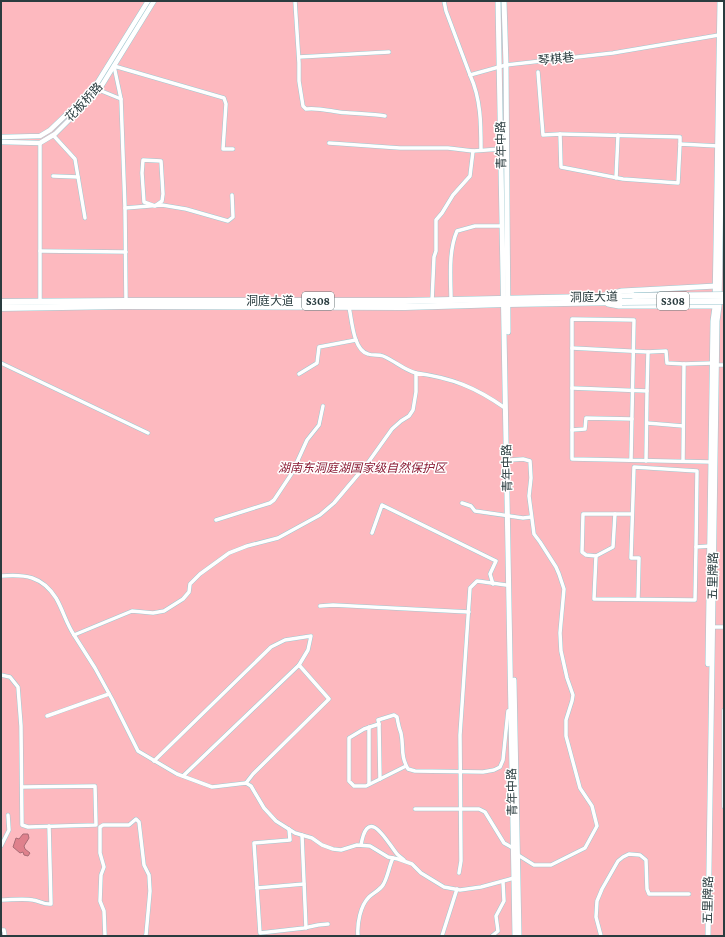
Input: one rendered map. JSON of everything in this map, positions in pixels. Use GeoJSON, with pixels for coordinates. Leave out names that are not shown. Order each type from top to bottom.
{"type":"FeatureCollection","features":[{"type":"Feature","properties":{"kind":"main road","name":"青年中路"},"geometry":{"type":"LineString","coordinates":[[498,1],[502,226],[506,301]]}},
{"type":"Feature","properties":{"kind":"main road","name":"青年中路"},"geometry":{"type":"LineString","coordinates":[[504,1],[506,65],[506,408],[515,936]]}},
{"type":"Feature","properties":{"kind":"main road","name":"五里牌路"},"geometry":{"type":"LineString","coordinates":[[720,1],[718,146],[720,286]]}},
{"type":"Feature","properties":{"kind":"main road","name":"五里牌路"},"geometry":{"type":"LineString","coordinates":[[704,936],[711,462],[714,364],[720,286],[724,1]]}},
{"type":"Feature","properties":{"kind":"main road"},"geometry":{"type":"LineString","coordinates":[[598,300],[622,291],[720,286]]}},
{"type":"Feature","properties":{"kind":"main road","name":"洞庭大道"},"geometry":{"type":"LineString","coordinates":[[598,300],[634,296],[724,294]]}},
{"type":"Feature","properties":{"kind":"main road"},"geometry":{"type":"LineString","coordinates":[[598,300],[619,306],[719,307]]}},
{"type":"Feature","properties":{"kind":"main road","name":"洞庭大道"},"geometry":{"type":"LineString","coordinates":[[1,308],[126,301],[724,301]]}},
{"type":"Feature","properties":{"kind":"main road","name":"洞庭大道"},"geometry":{"type":"LineString","coordinates":[[1,302],[40,305],[405,307],[506,301]]}},
{"type":"Feature","properties":{"kind":"main road"},"geometry":{"type":"LineString","coordinates":[[506,301],[510,460],[509,516],[519,936]]}},
{"type":"Feature","properties":{"kind":"main road","name":"五里牌路"},"geometry":{"type":"LineString","coordinates":[[708,936],[712,627],[713,321],[719,307]]}},
{"type":"Feature","properties":{"kind":"street","name":"花板桥路"},"geometry":{"type":"LineString","coordinates":[[1,136],[40,136],[50,130],[94,88],[148,1]]}},
{"type":"Feature","properties":{"kind":"street","name":"花板桥路"},"geometry":{"type":"LineString","coordinates":[[40,143],[53,135],[99,90],[154,1]]}},
{"type":"Feature","properties":{"kind":"street"},"geometry":{"type":"LineString","coordinates":[[295,1],[299,80],[303,106],[306,109],[315,108],[385,116]]}},
{"type":"Feature","properties":{"kind":"street"},"geometry":{"type":"LineString","coordinates":[[444,1],[446,11],[476,88],[482,150]]}},
{"type":"Feature","properties":{"kind":"street","name":"琴棋巷"},"geometry":{"type":"LineString","coordinates":[[470,75],[499,66],[612,53],[720,35]]}},
{"type":"Feature","properties":{"kind":"street"},"geometry":{"type":"LineString","coordinates":[[299,57],[389,52]]}},
{"type":"Feature","properties":{"kind":"street"},"geometry":{"type":"LineString","coordinates":[[126,301],[125,208],[120,99],[114,66],[224,98],[226,104],[223,150],[233,149]]}},
{"type":"Feature","properties":{"kind":"street"},"geometry":{"type":"LineString","coordinates":[[538,72],[543,135],[560,134],[680,137],[678,183],[616,178],[561,167],[560,134]]}},
{"type":"Feature","properties":{"kind":"street"},"geometry":{"type":"LineString","coordinates":[[99,90],[120,99]]}},
{"type":"Feature","properties":{"kind":"street"},"geometry":{"type":"LineString","coordinates":[[53,135],[75,159],[85,218]]}},
{"type":"Feature","properties":{"kind":"street"},"geometry":{"type":"LineString","coordinates":[[616,178],[618,135]]}},
{"type":"Feature","properties":{"kind":"street"},"geometry":{"type":"LineString","coordinates":[[1,142],[40,143],[40,305]]}},
{"type":"Feature","properties":{"kind":"street"},"geometry":{"type":"LineString","coordinates":[[329,143],[392,148],[448,148],[473,151],[501,149]]}},
{"type":"Feature","properties":{"kind":"street"},"geometry":{"type":"LineString","coordinates":[[680,144],[718,146]]}},
{"type":"Feature","properties":{"kind":"street"},"geometry":{"type":"LineString","coordinates":[[432,301],[434,257],[436,251],[436,220],[453,195],[470,176],[473,151]]}},
{"type":"Feature","properties":{"kind":"street"},"geometry":{"type":"LineString","coordinates":[[143,160],[161,161],[162,202],[155,206],[144,202],[142,173],[143,160]]}},
{"type":"Feature","properties":{"kind":"street"},"geometry":{"type":"LineString","coordinates":[[53,176],[78,177]]}},
{"type":"Feature","properties":{"kind":"street"},"geometry":{"type":"LineString","coordinates":[[125,208],[162,205],[186,209],[228,221],[233,217],[232,195]]}},
{"type":"Feature","properties":{"kind":"street"},"geometry":{"type":"LineString","coordinates":[[450,300],[453,239],[457,231],[475,226],[502,226]]}},
{"type":"Feature","properties":{"kind":"street"},"geometry":{"type":"LineString","coordinates":[[40,251],[126,252]]}},
{"type":"Feature","properties":{"kind":"street"},"geometry":{"type":"LineString","coordinates":[[349,307],[356,340],[362,351],[368,354],[383,356],[409,371],[440,377],[466,385],[489,396],[506,408]]}},
{"type":"Feature","properties":{"kind":"street"},"geometry":{"type":"LineString","coordinates":[[631,460],[634,320],[572,319],[572,459],[711,462]]}},
{"type":"Feature","properties":{"kind":"street"},"geometry":{"type":"LineString","coordinates":[[299,374],[317,363],[319,347],[356,340]]}},
{"type":"Feature","properties":{"kind":"street"},"geometry":{"type":"LineString","coordinates":[[572,348],[634,350],[648,352],[666,351],[666,363],[724,365]]}},
{"type":"Feature","properties":{"kind":"street"},"geometry":{"type":"LineString","coordinates":[[646,460],[648,352]]}},
{"type":"Feature","properties":{"kind":"street"},"geometry":{"type":"LineString","coordinates":[[1,363],[17,372],[148,433]]}},
{"type":"Feature","properties":{"kind":"street"},"geometry":{"type":"LineString","coordinates":[[683,461],[684,364]]}},
{"type":"Feature","properties":{"kind":"street"},"geometry":{"type":"LineString","coordinates":[[74,635],[132,612],[153,613],[164,611],[183,599],[189,592],[190,584],[200,574],[229,553],[247,546],[278,538],[320,515],[334,502],[358,474],[381,446],[392,429],[409,416],[413,410],[416,392],[416,373]]}},
{"type":"Feature","properties":{"kind":"street"},"geometry":{"type":"LineString","coordinates":[[572,388],[647,391]]}},
{"type":"Feature","properties":{"kind":"street"},"geometry":{"type":"LineString","coordinates":[[216,520],[270,503],[274,500],[292,473],[307,440],[319,425],[323,406]]}},
{"type":"Feature","properties":{"kind":"street"},"geometry":{"type":"LineString","coordinates":[[572,430],[585,429],[586,418],[632,419]]}},
{"type":"Feature","properties":{"kind":"street"},"geometry":{"type":"LineString","coordinates":[[647,423],[683,426]]}},
{"type":"Feature","properties":{"kind":"street"},"geometry":{"type":"LineString","coordinates":[[510,460],[523,459],[530,461],[531,478],[529,496],[534,534],[556,567],[564,589],[560,633],[561,651],[567,678],[573,695],[566,720],[566,736],[580,788],[592,806],[597,826],[586,848],[551,865],[534,866],[518,855]]}},
{"type":"Feature","properties":{"kind":"street"},"geometry":{"type":"LineString","coordinates":[[596,556],[594,599],[695,600],[697,471],[634,466],[631,558],[639,558],[638,599]]}},
{"type":"Feature","properties":{"kind":"street"},"geometry":{"type":"LineString","coordinates":[[462,503],[471,506],[475,511],[523,518],[531,517]]}},
{"type":"Feature","properties":{"kind":"street"},"geometry":{"type":"LineString","coordinates":[[372,533],[382,506],[496,561],[490,574],[493,584]]}},
{"type":"Feature","properties":{"kind":"street"},"geometry":{"type":"LineString","coordinates":[[615,514],[613,547],[596,556],[586,555],[582,552],[583,514],[615,514],[632,514]]}},
{"type":"Feature","properties":{"kind":"street"},"geometry":{"type":"LineString","coordinates":[[696,547],[710,546]]}},
{"type":"Feature","properties":{"kind":"street"},"geometry":{"type":"LineString","coordinates":[[1,576],[15,575],[30,577],[43,583],[56,598],[69,628],[110,694],[138,751],[164,768],[212,787],[246,782],[329,699],[299,665]]}},
{"type":"Feature","properties":{"kind":"street"},"geometry":{"type":"LineString","coordinates":[[459,873],[461,861],[460,735],[470,588],[477,581],[506,585]]}},
{"type":"Feature","properties":{"kind":"street"},"geometry":{"type":"LineString","coordinates":[[320,606],[333,605],[469,612]]}},
{"type":"Feature","properties":{"kind":"street"},"geometry":{"type":"LineString","coordinates":[[712,627],[724,627]]}},
{"type":"Feature","properties":{"kind":"street"},"geometry":{"type":"LineString","coordinates":[[154,761],[272,647],[285,640],[311,636],[308,650],[299,665],[183,776]]}},
{"type":"Feature","properties":{"kind":"street"},"geometry":{"type":"LineString","coordinates":[[1,675],[10,677],[18,686],[21,726],[22,826],[96,825],[100,827],[103,825],[129,825],[136,819],[139,822],[144,865],[149,875],[148,913],[145,936]]}},
{"type":"Feature","properties":{"kind":"street"},"geometry":{"type":"LineString","coordinates":[[47,716],[110,694]]}},
{"type":"Feature","properties":{"kind":"street"},"geometry":{"type":"LineString","coordinates":[[380,779],[378,720],[394,715],[397,717],[403,760],[408,769],[415,771],[483,772],[500,767],[503,760],[508,711],[511,710]]}},
{"type":"Feature","properties":{"kind":"street"},"geometry":{"type":"LineString","coordinates":[[724,710],[724,807]]}},
{"type":"Feature","properties":{"kind":"street"},"geometry":{"type":"LineString","coordinates":[[378,724],[349,738],[349,781],[354,786],[366,786],[406,766]]}},
{"type":"Feature","properties":{"kind":"street"},"geometry":{"type":"LineString","coordinates":[[369,728],[369,784]]}},
{"type":"Feature","properties":{"kind":"street"},"geometry":{"type":"LineString","coordinates":[[246,782],[251,786],[264,808],[276,821],[289,829],[333,849],[341,850],[361,845],[370,846],[388,857],[408,863]]}},
{"type":"Feature","properties":{"kind":"street"},"geometry":{"type":"LineString","coordinates":[[22,787],[95,786],[96,825]]}},
{"type":"Feature","properties":{"kind":"street"},"geometry":{"type":"LineString","coordinates":[[415,809],[479,809],[485,812],[504,843],[513,848]]}},
{"type":"Feature","properties":{"kind":"street"},"geometry":{"type":"LineString","coordinates":[[1,846],[9,830],[8,815]]}},
{"type":"Feature","properties":{"kind":"street"},"geometry":{"type":"LineString","coordinates":[[1,900],[27,899],[52,904],[49,826]]}},
{"type":"Feature","properties":{"kind":"street"},"geometry":{"type":"LineString","coordinates":[[100,827],[100,853],[104,867],[101,875],[100,901],[104,911],[105,936]]}},
{"type":"Feature","properties":{"kind":"street"},"geometry":{"type":"LineString","coordinates":[[361,845],[362,837],[366,830],[371,827],[377,828],[397,854],[444,887],[457,889],[481,887],[514,878]]}},
{"type":"Feature","properties":{"kind":"street"},"geometry":{"type":"LineString","coordinates":[[289,829],[290,840],[254,843],[260,932],[306,928],[328,924]]}},
{"type":"Feature","properties":{"kind":"street"},"geometry":{"type":"LineString","coordinates":[[302,835],[306,928]]}},
{"type":"Feature","properties":{"kind":"street"},"geometry":{"type":"LineString","coordinates":[[601,936],[596,917],[597,901],[618,861],[626,855],[640,855],[646,860],[648,894],[689,894]]}},
{"type":"Feature","properties":{"kind":"street"},"geometry":{"type":"LineString","coordinates":[[358,936],[360,916],[363,905],[368,897],[383,886],[388,867],[393,858]]}},
{"type":"Feature","properties":{"kind":"street"},"geometry":{"type":"LineString","coordinates":[[492,936],[498,932],[496,916],[504,901],[503,882]]}},
{"type":"Feature","properties":{"kind":"street"},"geometry":{"type":"LineString","coordinates":[[257,888],[304,884]]}},
{"type":"Feature","properties":{"kind":"street"},"geometry":{"type":"LineString","coordinates":[[442,936],[457,889]]}},
{"type":"Feature","properties":{"kind":"street"},"geometry":{"type":"LineString","coordinates":[[1,930],[4,930],[5,936]]}},
{"type":"Feature","properties":{"kind":"green space","name":"湖南东洞庭湖国家级自然保护区"},"geometry":{"type":"Polygon","coordinates":[[[1,1],[724,1],[724,936],[1,936],[1,1]]]}},
{"type":"Feature","properties":{"kind":"shaded area"},"geometry":{"type":"Polygon","coordinates":[[[23,834],[28,834],[29,838],[24,846],[30,853],[28,856],[24,855],[23,852],[20,853],[13,847],[16,838],[19,839],[23,834]]]}}]}
